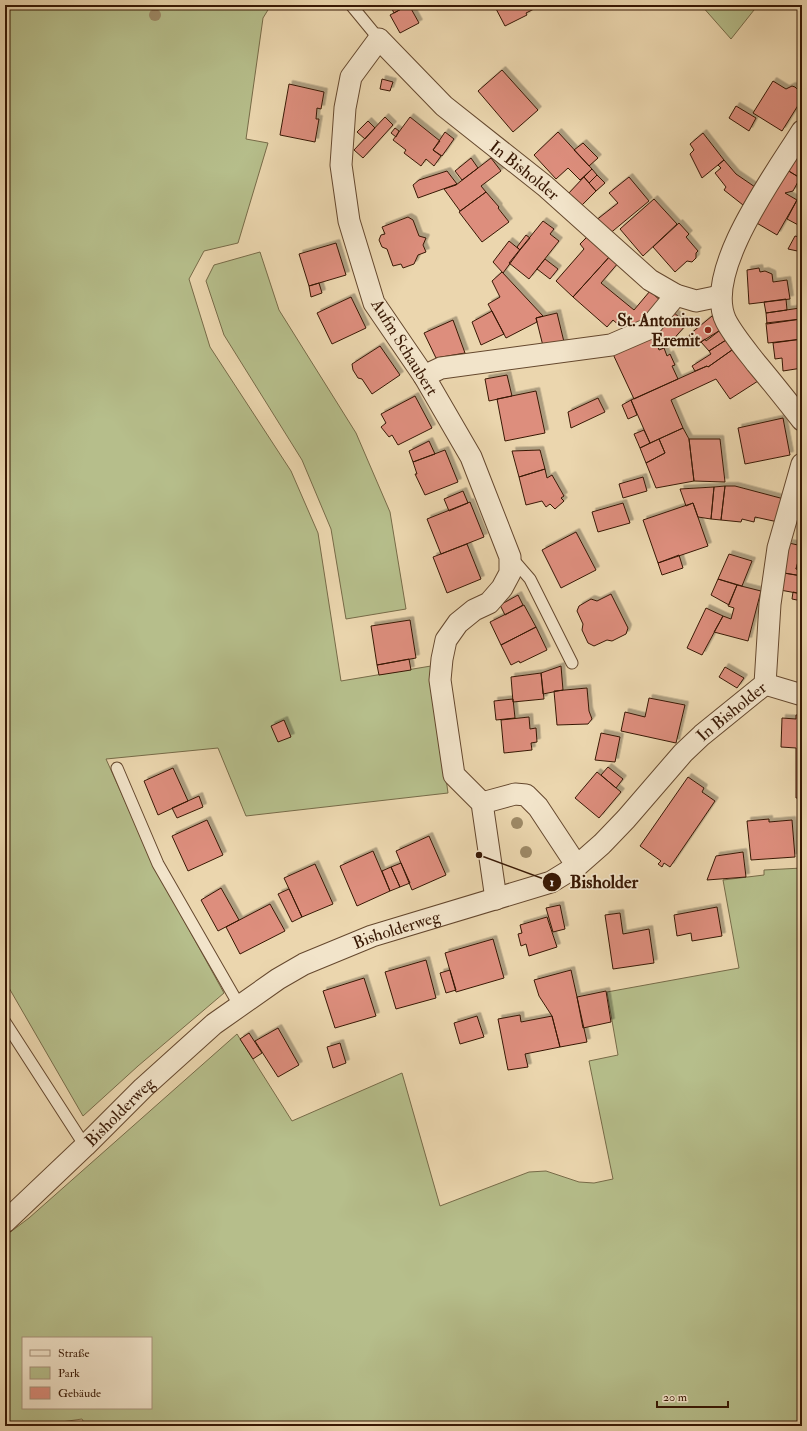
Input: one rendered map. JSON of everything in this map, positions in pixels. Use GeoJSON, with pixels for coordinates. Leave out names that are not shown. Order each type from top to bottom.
{"type":"FeatureCollection","features":[{"type":"Feature","properties":{"kind":"street","name":"In Bisholder"},"geometry":{"type":"LineString","coordinates":[[379,39],[444,106],[545,186],[650,280],[676,295],[696,301],[720,296]]}},
{"type":"Feature","properties":{"kind":"street","name":"Aufm Schaubert"},"geometry":{"type":"LineString","coordinates":[[379,39],[351,77],[345,108],[341,165],[349,221],[374,303],[424,376],[471,457],[510,557],[510,573],[502,588],[489,603],[474,610],[458,622],[446,640],[442,659],[440,680],[454,775],[482,803]]}},
{"type":"Feature","properties":{"kind":"street"},"geometry":{"type":"LineString","coordinates":[[802,131],[747,218],[730,260],[720,296],[726,321],[744,348],[802,420]]}},
{"type":"Feature","properties":{"kind":"street"},"geometry":{"type":"LineString","coordinates":[[424,376],[441,368],[611,346],[648,329],[676,295]]}},
{"type":"Feature","properties":{"kind":"street","name":"In Bisholder"},"geometry":{"type":"LineString","coordinates":[[496,899],[550,882],[577,866],[602,844],[626,819],[683,753],[702,734],[765,684],[770,604],[778,548],[802,464]]}},
{"type":"Feature","properties":{"kind":"street"},"geometry":{"type":"LineString","coordinates":[[765,684],[802,695]]}},
{"type":"Feature","properties":{"kind":"street"},"geometry":{"type":"LineString","coordinates":[[496,899],[482,803],[515,794],[526,795],[538,807],[577,866]]}},
{"type":"Feature","properties":{"kind":"street","name":"Bisholderweg"},"geometry":{"type":"LineString","coordinates":[[5,1222],[85,1146],[143,1088],[214,1024],[238,1005],[278,978],[304,964],[372,936],[496,899]]}},
{"type":"Feature","properties":{"kind":"lane"},"geometry":{"type":"LineString","coordinates":[[351,5],[379,39]]}},
{"type":"Feature","properties":{"kind":"lane","name":"Aufm Schaubert"},"geometry":{"type":"LineString","coordinates":[[510,557],[530,579],[572,663]]}},
{"type":"Feature","properties":{"kind":"lane"},"geometry":{"type":"LineString","coordinates":[[117,768],[158,864],[238,1005]]}},
{"type":"Feature","properties":{"kind":"lane"},"geometry":{"type":"LineString","coordinates":[[5,1022],[85,1146]]}},
{"type":"Feature","properties":{"kind":"green space"},"geometry":{"type":"Polygon","coordinates":[[[5,5],[271,5],[263,18],[246,139],[268,143],[238,243],[204,251],[189,279],[210,347],[291,471],[318,533],[341,681],[431,666],[448,793],[246,816],[218,748],[106,759],[155,868],[224,993],[138,1066],[83,1116],[5,981],[5,5]]]}},
{"type":"Feature","properties":{"kind":"green space"},"geometry":{"type":"Polygon","coordinates":[[[701,5],[758,5],[731,39],[701,5]]]}},
{"type":"Feature","properties":{"kind":"green space"},"geometry":{"type":"Polygon","coordinates":[[[260,252],[279,310],[356,433],[390,512],[406,609],[346,619],[331,529],[302,460],[224,335],[206,281],[214,265],[260,252]]]}},
{"type":"Feature","properties":{"kind":"green space"},"geometry":{"type":"Polygon","coordinates":[[[802,868],[802,1426],[86,1426],[82,1419],[34,1426],[5,1426],[5,1236],[29,1218],[237,1034],[292,1121],[402,1073],[440,1206],[529,1172],[546,1171],[579,1182],[594,1183],[613,1179],[589,1061],[618,1055],[607,992],[739,968],[723,880],[764,875],[764,870],[802,868]]]}},
{"type":"Feature","properties":{"kind":"building"},"geometry":{"type":"Polygon","coordinates":[[[390,5],[408,5],[394,13],[390,5]]]}},
{"type":"Feature","properties":{"kind":"building"},"geometry":{"type":"Polygon","coordinates":[[[409,5],[419,23],[400,33],[390,15],[409,5]]]}},
{"type":"Feature","properties":{"kind":"building"},"geometry":{"type":"Polygon","coordinates":[[[494,5],[536,5],[538,7],[526,13],[527,15],[505,26],[494,5]]]}},
{"type":"Feature","properties":{"kind":"building"},"geometry":{"type":"Polygon","coordinates":[[[502,70],[538,110],[513,132],[478,91],[502,70]]]}},
{"type":"Feature","properties":{"kind":"building"},"geometry":{"type":"Polygon","coordinates":[[[382,79],[393,82],[390,91],[380,89],[382,79]]]}},
{"type":"Feature","properties":{"kind":"building"},"geometry":{"type":"Polygon","coordinates":[[[773,81],[786,89],[792,86],[795,87],[799,91],[799,97],[802,99],[782,131],[753,113],[773,81]]]}},
{"type":"Feature","properties":{"kind":"building"},"geometry":{"type":"Polygon","coordinates":[[[289,84],[324,92],[321,109],[317,108],[316,119],[319,119],[315,142],[280,135],[289,84]]]}},
{"type":"Feature","properties":{"kind":"building"},"geometry":{"type":"Polygon","coordinates":[[[736,106],[756,118],[749,131],[729,118],[736,106]]]}},
{"type":"Feature","properties":{"kind":"building"},"geometry":{"type":"Polygon","coordinates":[[[385,117],[393,125],[363,158],[354,150],[385,117]]]}},
{"type":"Feature","properties":{"kind":"building"},"geometry":{"type":"Polygon","coordinates":[[[410,117],[440,141],[433,150],[441,156],[434,166],[426,159],[421,166],[404,153],[406,150],[393,140],[410,117]]]}},
{"type":"Feature","properties":{"kind":"building"},"geometry":{"type":"Polygon","coordinates":[[[368,121],[375,128],[365,139],[357,132],[368,121]]]}},
{"type":"Feature","properties":{"kind":"building"},"geometry":{"type":"Polygon","coordinates":[[[395,128],[399,131],[396,137],[391,133],[395,128]]]}},
{"type":"Feature","properties":{"kind":"building"},"geometry":{"type":"Polygon","coordinates":[[[445,132],[454,139],[442,156],[433,150],[445,132]]]}},
{"type":"Feature","properties":{"kind":"building"},"geometry":{"type":"Polygon","coordinates":[[[558,132],[592,169],[580,180],[568,168],[556,179],[534,155],[558,132]]]}},
{"type":"Feature","properties":{"kind":"building"},"geometry":{"type":"Polygon","coordinates":[[[703,133],[724,160],[702,178],[690,154],[694,150],[690,144],[703,133]]]}},
{"type":"Feature","properties":{"kind":"building"},"geometry":{"type":"Polygon","coordinates":[[[583,143],[598,158],[589,166],[574,150],[583,143]]]}},
{"type":"Feature","properties":{"kind":"building"},"geometry":{"type":"Polygon","coordinates":[[[802,146],[802,179],[787,170],[802,146]]]}},
{"type":"Feature","properties":{"kind":"building"},"geometry":{"type":"Polygon","coordinates":[[[471,158],[478,168],[462,180],[455,171],[471,158]]]}},
{"type":"Feature","properties":{"kind":"building"},"geometry":{"type":"Polygon","coordinates":[[[491,158],[501,171],[481,186],[486,192],[460,211],[444,189],[456,185],[491,158]]]}},
{"type":"Feature","properties":{"kind":"building"},"geometry":{"type":"Polygon","coordinates":[[[724,160],[736,174],[755,187],[743,205],[724,190],[726,187],[715,173],[721,168],[718,165],[724,160]]]}},
{"type":"Feature","properties":{"kind":"building"},"geometry":{"type":"Polygon","coordinates":[[[592,169],[597,175],[589,183],[584,177],[592,169]]]}},
{"type":"Feature","properties":{"kind":"building"},"geometry":{"type":"Polygon","coordinates":[[[787,170],[800,178],[793,191],[785,193],[797,200],[777,235],[755,222],[787,170]]]}},
{"type":"Feature","properties":{"kind":"building"},"geometry":{"type":"Polygon","coordinates":[[[447,171],[457,184],[418,198],[413,185],[419,180],[447,171]]]}},
{"type":"Feature","properties":{"kind":"building"},"geometry":{"type":"Polygon","coordinates":[[[597,175],[605,183],[596,191],[589,183],[597,175]]]}},
{"type":"Feature","properties":{"kind":"building"},"geometry":{"type":"Polygon","coordinates":[[[584,177],[596,191],[580,207],[567,195],[584,177]]]}},
{"type":"Feature","properties":{"kind":"building"},"geometry":{"type":"Polygon","coordinates":[[[629,177],[649,201],[608,235],[595,221],[618,203],[609,193],[629,177]]]}},
{"type":"Feature","properties":{"kind":"building"},"geometry":{"type":"Polygon","coordinates":[[[486,192],[509,222],[482,242],[459,212],[486,192]]]}},
{"type":"Feature","properties":{"kind":"building"},"geometry":{"type":"Polygon","coordinates":[[[654,199],[677,224],[643,256],[620,229],[654,199]]]}},
{"type":"Feature","properties":{"kind":"building"},"geometry":{"type":"Polygon","coordinates":[[[797,200],[802,203],[802,227],[787,219],[797,200]]]}},
{"type":"Feature","properties":{"kind":"building"},"geometry":{"type":"Polygon","coordinates":[[[408,217],[413,220],[419,236],[426,238],[423,245],[426,252],[418,255],[414,264],[403,268],[401,264],[393,266],[387,249],[382,247],[379,240],[381,235],[385,234],[382,227],[408,217]]]}},
{"type":"Feature","properties":{"kind":"building"},"geometry":{"type":"Polygon","coordinates":[[[543,221],[554,229],[550,234],[559,241],[529,279],[509,263],[543,221]]]}},
{"type":"Feature","properties":{"kind":"building"},"geometry":{"type":"Polygon","coordinates":[[[679,223],[689,234],[686,237],[698,251],[696,253],[696,258],[692,262],[687,261],[675,272],[653,247],[679,223]]]}},
{"type":"Feature","properties":{"kind":"building"},"geometry":{"type":"Polygon","coordinates":[[[590,234],[611,255],[573,297],[556,281],[584,249],[580,244],[590,234]]]}},
{"type":"Feature","properties":{"kind":"building"},"geometry":{"type":"Polygon","coordinates":[[[526,235],[530,238],[520,250],[517,247],[526,235]]]}},
{"type":"Feature","properties":{"kind":"building"},"geometry":{"type":"Polygon","coordinates":[[[795,236],[802,238],[802,252],[788,249],[795,236]]]}},
{"type":"Feature","properties":{"kind":"building"},"geometry":{"type":"Polygon","coordinates":[[[509,241],[520,250],[503,273],[493,262],[509,241]]]}},
{"type":"Feature","properties":{"kind":"building"},"geometry":{"type":"Polygon","coordinates":[[[336,243],[346,275],[309,286],[299,254],[336,243]]]}},
{"type":"Feature","properties":{"kind":"building"},"geometry":{"type":"Polygon","coordinates":[[[611,255],[619,262],[601,283],[634,310],[650,291],[664,304],[628,333],[613,320],[607,327],[573,297],[611,255]]]}},
{"type":"Feature","properties":{"kind":"building"},"geometry":{"type":"Polygon","coordinates":[[[545,259],[558,269],[550,279],[537,269],[545,259]]]}},
{"type":"Feature","properties":{"kind":"building"},"geometry":{"type":"Polygon","coordinates":[[[799,267],[802,268],[802,283],[798,283],[799,267]]]}},
{"type":"Feature","properties":{"kind":"building"},"geometry":{"type":"Polygon","coordinates":[[[759,268],[760,272],[765,271],[772,274],[773,282],[787,280],[790,299],[749,304],[747,270],[759,268]]]}},
{"type":"Feature","properties":{"kind":"building"},"geometry":{"type":"Polygon","coordinates":[[[502,272],[543,316],[536,318],[537,322],[506,338],[488,304],[500,297],[492,281],[502,272]]]}},
{"type":"Feature","properties":{"kind":"building"},"geometry":{"type":"Polygon","coordinates":[[[319,283],[322,293],[311,297],[309,286],[319,283]]]}},
{"type":"Feature","properties":{"kind":"building"},"geometry":{"type":"Polygon","coordinates":[[[351,297],[366,328],[332,344],[317,313],[351,297]]]}},
{"type":"Feature","properties":{"kind":"building"},"geometry":{"type":"Polygon","coordinates":[[[786,299],[787,310],[766,313],[764,302],[786,299]]]}},
{"type":"Feature","properties":{"kind":"building"},"geometry":{"type":"Polygon","coordinates":[[[800,308],[801,319],[767,324],[766,313],[800,308]]]}},
{"type":"Feature","properties":{"kind":"building"},"geometry":{"type":"Polygon","coordinates":[[[492,311],[504,334],[481,345],[472,322],[492,311]]]}},
{"type":"Feature","properties":{"kind":"building"},"geometry":{"type":"Polygon","coordinates":[[[672,311],[687,324],[669,344],[667,342],[657,346],[653,333],[672,311]]]}},
{"type":"Feature","properties":{"kind":"building"},"geometry":{"type":"Polygon","coordinates":[[[557,313],[565,346],[544,350],[536,318],[557,313]]]}},
{"type":"Feature","properties":{"kind":"building","name":"St. Antonius Eremit"},"geometry":{"type":"Polygon","coordinates":[[[712,316],[722,329],[696,345],[689,335],[712,316]]]}},
{"type":"Feature","properties":{"kind":"building"},"geometry":{"type":"Polygon","coordinates":[[[801,319],[802,339],[768,343],[766,323],[801,319]]]}},
{"type":"Feature","properties":{"kind":"building"},"geometry":{"type":"Polygon","coordinates":[[[453,320],[465,353],[436,358],[424,333],[453,320]]]}},
{"type":"Feature","properties":{"kind":"building"},"geometry":{"type":"Polygon","coordinates":[[[719,331],[726,340],[709,351],[701,342],[705,339],[706,341],[719,331]]]}},
{"type":"Feature","properties":{"kind":"building"},"geometry":{"type":"Polygon","coordinates":[[[653,333],[659,350],[664,348],[667,356],[670,354],[675,365],[672,366],[678,379],[634,399],[612,352],[653,333]]]}},
{"type":"Feature","properties":{"kind":"building"},"geometry":{"type":"Polygon","coordinates":[[[802,339],[802,368],[783,371],[782,358],[775,359],[773,343],[802,339]]]}},
{"type":"Feature","properties":{"kind":"building"},"geometry":{"type":"Polygon","coordinates":[[[726,340],[732,350],[708,367],[707,366],[695,371],[692,366],[711,354],[709,351],[726,340]]]}},
{"type":"Feature","properties":{"kind":"building"},"geometry":{"type":"Polygon","coordinates":[[[380,346],[400,375],[372,394],[362,379],[358,378],[353,370],[352,364],[380,346]]]}},
{"type":"Feature","properties":{"kind":"building"},"geometry":{"type":"Polygon","coordinates":[[[732,350],[758,381],[730,399],[716,379],[671,400],[683,428],[650,443],[631,400],[707,366],[708,367],[732,350]]]}},
{"type":"Feature","properties":{"kind":"building"},"geometry":{"type":"Polygon","coordinates":[[[507,375],[512,396],[489,401],[485,379],[507,375]]]}},
{"type":"Feature","properties":{"kind":"building"},"geometry":{"type":"Polygon","coordinates":[[[536,391],[545,433],[505,441],[497,399],[536,391]]]}},
{"type":"Feature","properties":{"kind":"building"},"geometry":{"type":"Polygon","coordinates":[[[415,396],[432,428],[398,445],[392,435],[389,437],[381,427],[386,423],[381,414],[415,396]]]}},
{"type":"Feature","properties":{"kind":"building"},"geometry":{"type":"Polygon","coordinates":[[[598,398],[605,412],[571,428],[568,412],[598,398]]]}},
{"type":"Feature","properties":{"kind":"building"},"geometry":{"type":"Polygon","coordinates":[[[631,400],[637,415],[628,419],[622,405],[631,400]]]}},
{"type":"Feature","properties":{"kind":"building"},"geometry":{"type":"Polygon","coordinates":[[[783,418],[790,455],[745,464],[738,428],[783,418]]]}},
{"type":"Feature","properties":{"kind":"building"},"geometry":{"type":"Polygon","coordinates":[[[683,428],[689,439],[694,481],[656,488],[646,463],[665,453],[659,439],[683,428]]]}},
{"type":"Feature","properties":{"kind":"building"},"geometry":{"type":"Polygon","coordinates":[[[644,430],[650,443],[640,448],[634,434],[644,430]]]}},
{"type":"Feature","properties":{"kind":"building"},"geometry":{"type":"Polygon","coordinates":[[[659,439],[665,453],[646,463],[640,448],[659,439]]]}},
{"type":"Feature","properties":{"kind":"building"},"geometry":{"type":"Polygon","coordinates":[[[689,439],[720,439],[725,482],[694,481],[689,439]]]}},
{"type":"Feature","properties":{"kind":"building"},"geometry":{"type":"Polygon","coordinates":[[[429,441],[435,454],[413,462],[409,451],[429,441]]]}},
{"type":"Feature","properties":{"kind":"building"},"geometry":{"type":"Polygon","coordinates":[[[445,450],[458,482],[425,495],[415,474],[417,474],[413,462],[445,450]]]}},
{"type":"Feature","properties":{"kind":"building"},"geometry":{"type":"Polygon","coordinates":[[[540,450],[545,469],[519,477],[512,451],[540,450]]]}},
{"type":"Feature","properties":{"kind":"building"},"geometry":{"type":"Polygon","coordinates":[[[545,469],[547,478],[552,475],[564,496],[561,498],[564,501],[555,509],[550,504],[546,507],[542,501],[526,505],[519,477],[545,469]]]}},
{"type":"Feature","properties":{"kind":"building"},"geometry":{"type":"Polygon","coordinates":[[[643,477],[647,491],[623,498],[619,484],[643,477]]]}},
{"type":"Feature","properties":{"kind":"building"},"geometry":{"type":"Polygon","coordinates":[[[725,486],[735,486],[784,499],[778,522],[755,517],[754,522],[742,519],[741,522],[721,520],[725,486]]]}},
{"type":"Feature","properties":{"kind":"building"},"geometry":{"type":"Polygon","coordinates":[[[725,486],[721,520],[711,519],[714,487],[725,486]]]}},
{"type":"Feature","properties":{"kind":"building"},"geometry":{"type":"Polygon","coordinates":[[[714,487],[711,519],[698,517],[693,503],[686,506],[680,489],[714,487]]]}},
{"type":"Feature","properties":{"kind":"building"},"geometry":{"type":"Polygon","coordinates":[[[463,491],[468,503],[449,511],[444,499],[463,491]]]}},
{"type":"Feature","properties":{"kind":"building"},"geometry":{"type":"Polygon","coordinates":[[[470,502],[484,537],[441,554],[427,519],[470,502]]]}},
{"type":"Feature","properties":{"kind":"building"},"geometry":{"type":"Polygon","coordinates":[[[623,503],[630,523],[598,532],[592,512],[623,503]]]}},
{"type":"Feature","properties":{"kind":"building"},"geometry":{"type":"Polygon","coordinates":[[[693,503],[708,546],[658,563],[643,520],[693,503]]]}},
{"type":"Feature","properties":{"kind":"building"},"geometry":{"type":"Polygon","coordinates":[[[576,532],[596,570],[561,588],[542,550],[576,532]]]}},
{"type":"Feature","properties":{"kind":"building"},"geometry":{"type":"Polygon","coordinates":[[[789,543],[802,546],[796,569],[802,570],[802,576],[784,573],[789,543]]]}},
{"type":"Feature","properties":{"kind":"building"},"geometry":{"type":"Polygon","coordinates":[[[467,544],[481,579],[447,593],[433,557],[467,544]]]}},
{"type":"Feature","properties":{"kind":"building"},"geometry":{"type":"Polygon","coordinates":[[[729,554],[752,561],[742,586],[718,579],[729,554]]]}},
{"type":"Feature","properties":{"kind":"building"},"geometry":{"type":"Polygon","coordinates":[[[679,555],[683,568],[662,575],[658,563],[679,555]]]}},
{"type":"Feature","properties":{"kind":"building"},"geometry":{"type":"Polygon","coordinates":[[[800,555],[802,556],[802,570],[796,569],[800,555]]]}},
{"type":"Feature","properties":{"kind":"building"},"geometry":{"type":"Polygon","coordinates":[[[784,573],[802,576],[802,594],[780,590],[784,573]]]}},
{"type":"Feature","properties":{"kind":"building"},"geometry":{"type":"Polygon","coordinates":[[[718,579],[737,585],[729,605],[711,595],[718,579]]]}},
{"type":"Feature","properties":{"kind":"building"},"geometry":{"type":"Polygon","coordinates":[[[737,585],[761,591],[748,641],[714,632],[723,616],[731,619],[734,608],[728,606],[737,585]]]}},
{"type":"Feature","properties":{"kind":"building"},"geometry":{"type":"Polygon","coordinates":[[[793,592],[802,594],[802,601],[792,599],[793,592]]]}},
{"type":"Feature","properties":{"kind":"building"},"geometry":{"type":"Polygon","coordinates":[[[611,594],[628,628],[626,634],[612,641],[607,640],[594,646],[588,643],[582,630],[583,624],[577,611],[579,606],[591,599],[597,601],[611,594]]]}},
{"type":"Feature","properties":{"kind":"building"},"geometry":{"type":"Polygon","coordinates":[[[518,595],[523,605],[505,615],[500,605],[518,595]]]}},
{"type":"Feature","properties":{"kind":"building"},"geometry":{"type":"Polygon","coordinates":[[[524,605],[536,627],[501,645],[490,622],[524,605]]]}},
{"type":"Feature","properties":{"kind":"building"},"geometry":{"type":"Polygon","coordinates":[[[706,608],[723,616],[702,655],[687,648],[706,608]]]}},
{"type":"Feature","properties":{"kind":"building"},"geometry":{"type":"Polygon","coordinates":[[[410,620],[416,658],[377,665],[371,626],[410,620]]]}},
{"type":"Feature","properties":{"kind":"building"},"geometry":{"type":"Polygon","coordinates":[[[536,627],[547,650],[520,663],[519,661],[511,665],[501,645],[536,627]]]}},
{"type":"Feature","properties":{"kind":"building"},"geometry":{"type":"Polygon","coordinates":[[[409,659],[411,670],[379,675],[377,665],[409,659]]]}},
{"type":"Feature","properties":{"kind":"building"},"geometry":{"type":"Polygon","coordinates":[[[561,666],[563,690],[543,694],[541,673],[561,666]]]}},
{"type":"Feature","properties":{"kind":"building"},"geometry":{"type":"Polygon","coordinates":[[[725,667],[744,678],[737,688],[719,677],[725,667]]]}},
{"type":"Feature","properties":{"kind":"building"},"geometry":{"type":"Polygon","coordinates":[[[541,673],[544,699],[513,702],[511,677],[541,673]]]}},
{"type":"Feature","properties":{"kind":"building"},"geometry":{"type":"Polygon","coordinates":[[[587,688],[589,711],[592,719],[588,724],[557,725],[554,691],[587,688]]]}},
{"type":"Feature","properties":{"kind":"building"},"geometry":{"type":"Polygon","coordinates":[[[649,698],[685,705],[676,743],[621,731],[625,712],[645,717],[649,698]]]}},
{"type":"Feature","properties":{"kind":"building"},"geometry":{"type":"Polygon","coordinates":[[[513,699],[515,718],[496,720],[494,701],[513,699]]]}},
{"type":"Feature","properties":{"kind":"building"},"geometry":{"type":"Polygon","coordinates":[[[796,715],[802,715],[802,798],[796,798],[796,748],[781,747],[782,718],[796,719],[796,715]]]}},
{"type":"Feature","properties":{"kind":"building"},"geometry":{"type":"Polygon","coordinates":[[[529,717],[530,729],[536,728],[537,742],[531,743],[532,750],[504,753],[501,720],[529,717]]]}},
{"type":"Feature","properties":{"kind":"building"},"geometry":{"type":"Polygon","coordinates":[[[284,720],[291,737],[278,742],[271,726],[284,720]]]}},
{"type":"Feature","properties":{"kind":"building"},"geometry":{"type":"Polygon","coordinates":[[[601,733],[620,737],[615,762],[595,760],[601,733]]]}},
{"type":"Feature","properties":{"kind":"building"},"geometry":{"type":"Polygon","coordinates":[[[608,767],[623,779],[616,788],[601,775],[608,767]]]}},
{"type":"Feature","properties":{"kind":"building"},"geometry":{"type":"Polygon","coordinates":[[[173,768],[188,801],[158,815],[144,781],[173,768]]]}},
{"type":"Feature","properties":{"kind":"building"},"geometry":{"type":"Polygon","coordinates":[[[597,772],[621,792],[599,818],[575,798],[597,772]]]}},
{"type":"Feature","properties":{"kind":"building"},"geometry":{"type":"Polygon","coordinates":[[[688,777],[704,788],[702,792],[715,801],[670,867],[664,863],[662,867],[658,864],[661,861],[640,846],[688,777]]]}},
{"type":"Feature","properties":{"kind":"building"},"geometry":{"type":"Polygon","coordinates":[[[199,796],[203,807],[177,818],[172,808],[199,796]]]}},
{"type":"Feature","properties":{"kind":"building"},"geometry":{"type":"Polygon","coordinates":[[[769,819],[769,822],[792,820],[795,857],[751,860],[747,821],[769,819]]]}},
{"type":"Feature","properties":{"kind":"building"},"geometry":{"type":"Polygon","coordinates":[[[207,820],[223,855],[188,871],[172,836],[207,820]]]}},
{"type":"Feature","properties":{"kind":"building"},"geometry":{"type":"Polygon","coordinates":[[[429,836],[446,875],[412,890],[396,851],[429,836]]]}},
{"type":"Feature","properties":{"kind":"building"},"geometry":{"type":"Polygon","coordinates":[[[373,851],[390,891],[357,906],[340,866],[373,851]]]}},
{"type":"Feature","properties":{"kind":"building"},"geometry":{"type":"Polygon","coordinates":[[[743,852],[746,877],[707,880],[716,856],[743,852]]]}},
{"type":"Feature","properties":{"kind":"building"},"geometry":{"type":"Polygon","coordinates":[[[401,863],[410,883],[400,887],[391,867],[401,863]]]}},
{"type":"Feature","properties":{"kind":"building"},"geometry":{"type":"Polygon","coordinates":[[[315,864],[333,904],[302,917],[284,878],[315,864]]]}},
{"type":"Feature","properties":{"kind":"building"},"geometry":{"type":"Polygon","coordinates":[[[391,867],[400,887],[390,891],[382,871],[391,867]]]}},
{"type":"Feature","properties":{"kind":"building"},"geometry":{"type":"Polygon","coordinates":[[[221,888],[239,920],[218,931],[201,900],[221,888]]]}},
{"type":"Feature","properties":{"kind":"building"},"geometry":{"type":"Polygon","coordinates":[[[289,889],[302,917],[292,922],[278,894],[289,889]]]}},
{"type":"Feature","properties":{"kind":"building"},"geometry":{"type":"Polygon","coordinates":[[[270,904],[285,931],[240,954],[226,927],[270,904]]]}},
{"type":"Feature","properties":{"kind":"building"},"geometry":{"type":"Polygon","coordinates":[[[560,905],[565,929],[553,932],[546,908],[560,905]]]}},
{"type":"Feature","properties":{"kind":"building"},"geometry":{"type":"Polygon","coordinates":[[[717,907],[722,936],[692,941],[691,933],[677,936],[674,915],[717,907]]]}},
{"type":"Feature","properties":{"kind":"building"},"geometry":{"type":"Polygon","coordinates":[[[620,913],[623,934],[649,929],[654,963],[613,969],[605,915],[620,913]]]}},
{"type":"Feature","properties":{"kind":"building"},"geometry":{"type":"Polygon","coordinates":[[[547,917],[557,947],[529,956],[526,944],[521,946],[518,934],[522,933],[520,925],[547,917]]]}},
{"type":"Feature","properties":{"kind":"building"},"geometry":{"type":"Polygon","coordinates":[[[493,939],[504,978],[456,992],[445,953],[493,939]]]}},
{"type":"Feature","properties":{"kind":"building"},"geometry":{"type":"Polygon","coordinates":[[[426,960],[436,998],[396,1009],[385,972],[426,960]]]}},
{"type":"Feature","properties":{"kind":"building"},"geometry":{"type":"Polygon","coordinates":[[[450,970],[456,990],[446,993],[440,973],[450,970]]]}},
{"type":"Feature","properties":{"kind":"building"},"geometry":{"type":"Polygon","coordinates":[[[571,970],[587,1042],[560,1047],[552,1016],[539,996],[534,980],[571,970]]]}},
{"type":"Feature","properties":{"kind":"building"},"geometry":{"type":"Polygon","coordinates":[[[364,978],[376,1016],[335,1028],[323,991],[364,978]]]}},
{"type":"Feature","properties":{"kind":"building"},"geometry":{"type":"Polygon","coordinates":[[[606,991],[611,1022],[583,1028],[577,997],[606,991]]]}},
{"type":"Feature","properties":{"kind":"building"},"geometry":{"type":"Polygon","coordinates":[[[520,1015],[521,1022],[552,1016],[560,1047],[525,1054],[528,1067],[508,1070],[498,1019],[520,1015]]]}},
{"type":"Feature","properties":{"kind":"building"},"geometry":{"type":"Polygon","coordinates":[[[477,1016],[484,1037],[460,1044],[454,1023],[477,1016]]]}},
{"type":"Feature","properties":{"kind":"building"},"geometry":{"type":"Polygon","coordinates":[[[278,1028],[299,1065],[278,1077],[255,1041],[278,1028]]]}},
{"type":"Feature","properties":{"kind":"building"},"geometry":{"type":"Polygon","coordinates":[[[249,1033],[262,1053],[253,1059],[240,1039],[249,1033]]]}},
{"type":"Feature","properties":{"kind":"building"},"geometry":{"type":"Polygon","coordinates":[[[340,1043],[346,1063],[333,1068],[327,1047],[340,1043]]]}},
{"type":"Feature","properties":{"kind":"place","name":"St. Antonius Eremit"},"geometry":{"type":"Point","coordinates":[708,330]}},
{"type":"Feature","properties":{"kind":"place","name":"Bisholder"},"geometry":{"type":"Point","coordinates":[479,855]}}]}
